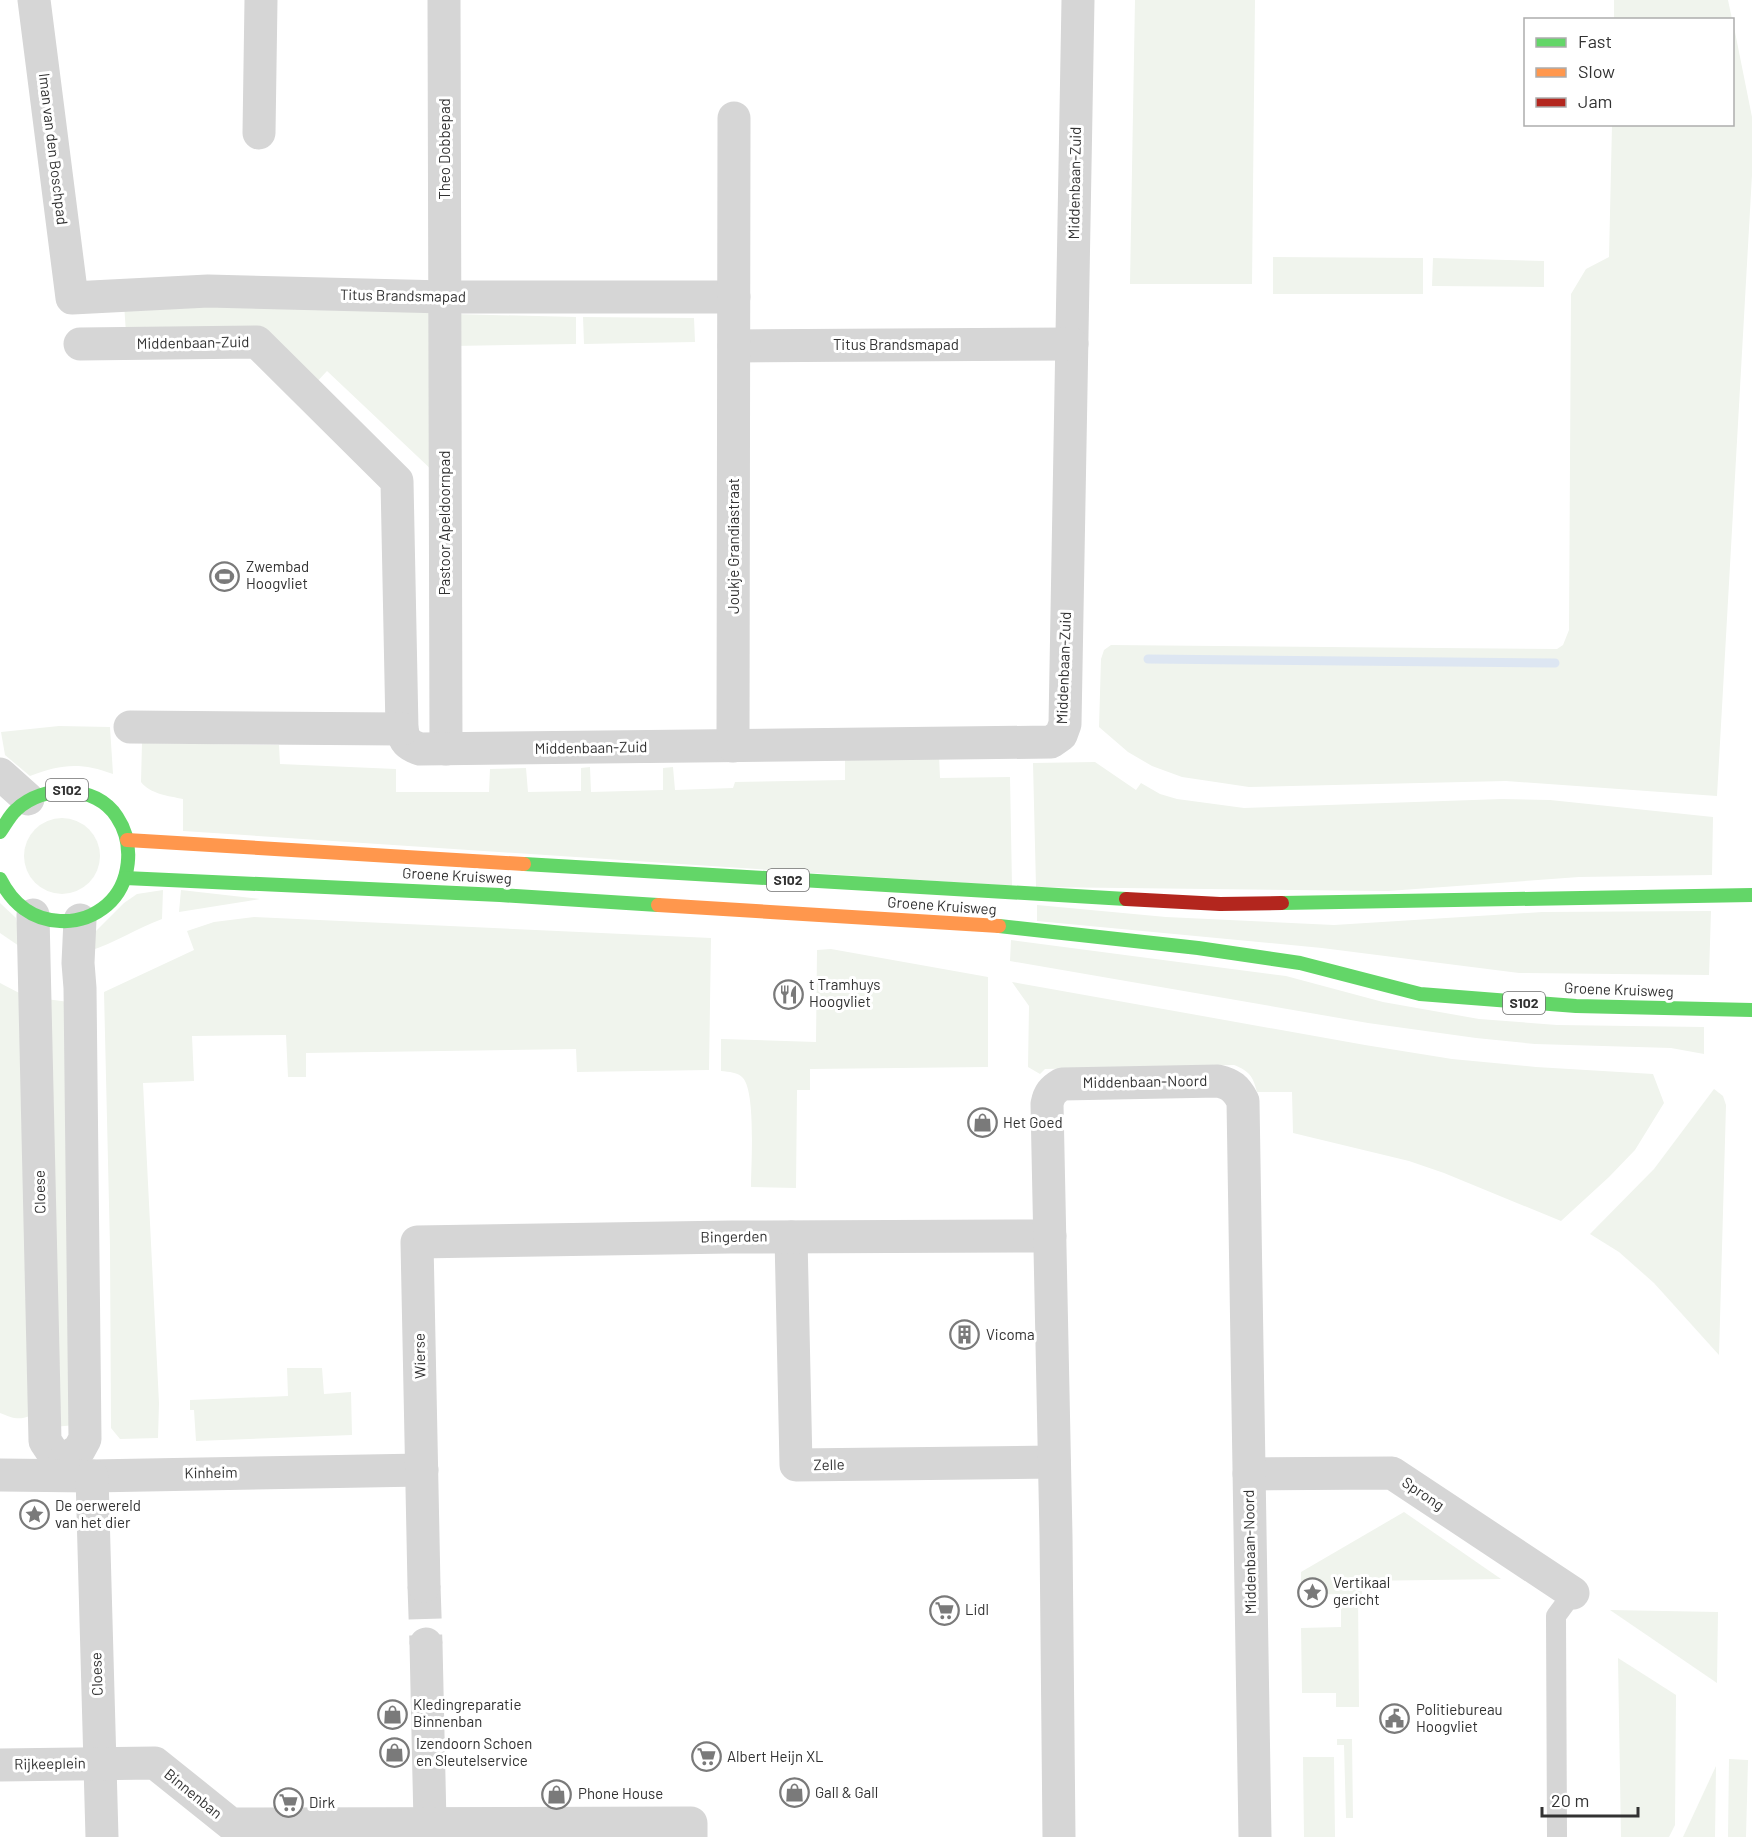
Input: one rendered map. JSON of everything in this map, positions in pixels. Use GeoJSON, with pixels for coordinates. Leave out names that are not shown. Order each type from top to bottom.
{"type":"FeatureCollection","features":[{"type":"Feature","properties":{"kind":"main road","name":"S102"},"geometry":{"type":"LineString","coordinates":[[0,831],[11,812],[28,799],[39,793],[64,789],[99,800],[117,818],[127,840],[129,860],[124,879],[107,904],[99,911],[80,920]]}},
{"type":"Feature","properties":{"kind":"main road","name":"Groene Kruisweg"},"geometry":{"type":"LineString","coordinates":[[127,840],[1220,904],[1752,895]]}},
{"type":"Feature","properties":{"kind":"main road"},"geometry":{"type":"LineString","coordinates":[[0,879],[14,902],[33,915],[56,921],[80,920]]}},
{"type":"Feature","properties":{"kind":"main road","name":"Groene Kruisweg"},"geometry":{"type":"LineString","coordinates":[[124,879],[171,879],[500,895],[999,926],[1198,948],[1300,963],[1420,994],[1576,1006],[1752,1010]]}},
{"type":"Feature","properties":{"kind":"street","name":"Iman van den Boschpad"},"geometry":{"type":"LineString","coordinates":[[34,0],[72,298]]}},
{"type":"Feature","properties":{"kind":"street"},"geometry":{"type":"LineString","coordinates":[[259,133],[261,0]]}},
{"type":"Feature","properties":{"kind":"street","name":"Theo Dobbepad"},"geometry":{"type":"LineString","coordinates":[[444,0],[445,297]]}},
{"type":"Feature","properties":{"kind":"street","name":"Middenbaan-Zuid"},"geometry":{"type":"LineString","coordinates":[[80,344],[257,342],[397,482],[402,729],[404,740],[410,745],[420,749],[446,749],[1051,742],[1061,735],[1065,724],[1078,0]]}},
{"type":"Feature","properties":{"kind":"street"},"geometry":{"type":"LineString","coordinates":[[734,118],[734,346]]}},
{"type":"Feature","properties":{"kind":"street","name":"Titus Brandsmapad"},"geometry":{"type":"LineString","coordinates":[[72,298],[208,291],[445,297],[734,297]]}},
{"type":"Feature","properties":{"kind":"street","name":"Pastoor Apeldoornpad"},"geometry":{"type":"LineString","coordinates":[[445,297],[446,749]]}},
{"type":"Feature","properties":{"kind":"street","name":"Titus Brandsmapad"},"geometry":{"type":"LineString","coordinates":[[734,346],[1072,344]]}},
{"type":"Feature","properties":{"kind":"street","name":"Joukje Grandiastraat"},"geometry":{"type":"LineString","coordinates":[[733,746],[734,346]]}},
{"type":"Feature","properties":{"kind":"street"},"geometry":{"type":"LineString","coordinates":[[130,727],[402,729]]}},
{"type":"Feature","properties":{"kind":"street"},"geometry":{"type":"LineString","coordinates":[[0,774],[28,799]]}},
{"type":"Feature","properties":{"kind":"street","name":"Cloese"},"geometry":{"type":"LineString","coordinates":[[33,915],[45,1441],[53,1453],[73,1470],[100,1764],[102,1837]]}},
{"type":"Feature","properties":{"kind":"street"},"geometry":{"type":"LineString","coordinates":[[73,1470],[85,1439],[78,963],[80,920]]}},
{"type":"Feature","properties":{"kind":"street","name":"Middenbaan-Noord"},"geometry":{"type":"LineString","coordinates":[[1059,1837],[1048,1095],[1062,1084],[1218,1081],[1229,1084],[1237,1090],[1243,1101],[1255,1837]]}},
{"type":"Feature","properties":{"kind":"street","name":"Bingerden"},"geometry":{"type":"LineString","coordinates":[[417,1242],[1050,1236]]}},
{"type":"Feature","properties":{"kind":"street","name":"Zelle"},"geometry":{"type":"LineString","coordinates":[[791,1237],[796,1465],[1054,1462]]}},
{"type":"Feature","properties":{"kind":"street","name":"Wierse"},"geometry":{"type":"LineString","coordinates":[[417,1242],[422,1470]]}},
{"type":"Feature","properties":{"kind":"street","name":"Kinheim"},"geometry":{"type":"LineString","coordinates":[[0,1475],[73,1470],[422,1470]]}},
{"type":"Feature","properties":{"kind":"street"},"geometry":{"type":"LineString","coordinates":[[422,1470],[424,1586]]}},
{"type":"Feature","properties":{"kind":"street","name":"Sprong"},"geometry":{"type":"LineString","coordinates":[[1249,1474],[1392,1473],[1573,1593]]}},
{"type":"Feature","properties":{"kind":"street"},"geometry":{"type":"LineString","coordinates":[[426,1644],[430,1823]]}},
{"type":"Feature","properties":{"kind":"street","name":"Binnenban"},"geometry":{"type":"LineString","coordinates":[[100,1764],[155,1763],[231,1824],[691,1823],[692,1837]]}},
{"type":"Feature","properties":{"kind":"street","name":"Rijkeeplein"},"geometry":{"type":"LineString","coordinates":[[0,1765],[100,1764]]}},
{"type":"Feature","properties":{"kind":"lane"},"geometry":{"type":"LineString","coordinates":[[1557,1837],[1556,1616],[1573,1593]]}},
{"type":"Feature","properties":{"kind":"shaded area"},"geometry":{"type":"Polygon","coordinates":[[[1135,0],[1255,0],[1252,284],[1130,284],[1135,0]]]}},
{"type":"Feature","properties":{"kind":"shaded area"},"geometry":{"type":"Polygon","coordinates":[[[1614,0],[1728,0],[1732,18],[1614,18],[1614,0]]]}},
{"type":"Feature","properties":{"kind":"shaded area"},"geometry":{"type":"Polygon","coordinates":[[[1734,27],[1752,117],[1752,175],[1717,796],[1506,781],[1249,787],[1182,777],[1152,766],[1128,752],[1099,727],[1101,659],[1104,650],[1111,645],[1557,649],[1563,645],[1569,630],[1571,294],[1586,269],[1609,257],[1612,126],[1734,126],[1734,27]]]}},
{"type":"Feature","properties":{"kind":"shaded area"},"geometry":{"type":"Polygon","coordinates":[[[1273,257],[1423,258],[1423,294],[1273,294],[1273,257]]]}},
{"type":"Feature","properties":{"kind":"shaded area"},"geometry":{"type":"Polygon","coordinates":[[[1433,258],[1544,261],[1544,287],[1432,286],[1433,258]]]}},
{"type":"Feature","properties":{"kind":"shaded area"},"geometry":{"type":"Polygon","coordinates":[[[124,303],[432,308],[435,473],[327,371],[314,385],[259,332],[126,334],[124,303]]]}},
{"type":"Feature","properties":{"kind":"shaded area"},"geometry":{"type":"Polygon","coordinates":[[[453,314],[576,317],[576,344],[453,346],[453,314]]]}},
{"type":"Feature","properties":{"kind":"shaded area"},"geometry":{"type":"Polygon","coordinates":[[[583,317],[694,318],[695,342],[584,344],[583,317]]]}},
{"type":"Feature","properties":{"kind":"shaded area"},"geometry":{"type":"Polygon","coordinates":[[[59,726],[110,727],[113,774],[81,766],[71,766],[30,776],[5,755],[1,732],[59,726]]]}},
{"type":"Feature","properties":{"kind":"shaded area"},"geometry":{"type":"Polygon","coordinates":[[[142,743],[279,745],[280,764],[396,769],[396,792],[489,792],[490,769],[526,768],[528,792],[581,791],[581,768],[590,767],[591,792],[663,790],[663,768],[673,767],[675,790],[733,788],[735,782],[845,780],[845,757],[939,755],[940,778],[1010,777],[1012,886],[183,831],[183,799],[155,792],[141,782],[142,743]]]}},
{"type":"Feature","properties":{"kind":"shaded area"},"geometry":{"type":"Polygon","coordinates":[[[1095,762],[1136,790],[1141,783],[1160,794],[1177,799],[1244,808],[1502,799],[1550,800],[1713,817],[1712,875],[1579,877],[1388,891],[1036,887],[1033,763],[1095,762]]]}},
{"type":"Feature","properties":{"kind":"shaded area"},"geometry":{"type":"Polygon","coordinates":[[[62,818],[77,821],[89,829],[97,841],[100,856],[97,871],[89,883],[77,891],[62,894],[47,891],[35,883],[27,871],[24,856],[27,841],[35,829],[47,821],[62,818]]]}},
{"type":"Feature","properties":{"kind":"shaded area"},"geometry":{"type":"Polygon","coordinates":[[[163,890],[162,919],[89,951],[92,935],[124,903],[137,894],[163,890]]]}},
{"type":"Feature","properties":{"kind":"shaded area"},"geometry":{"type":"Polygon","coordinates":[[[181,890],[260,899],[179,912],[181,890]]]}},
{"type":"Feature","properties":{"kind":"shaded area"},"geometry":{"type":"Polygon","coordinates":[[[0,903],[16,918],[22,948],[0,933],[0,903]]]}},
{"type":"Feature","properties":{"kind":"shaded area"},"geometry":{"type":"Polygon","coordinates":[[[1037,905],[1166,917],[1334,925],[1542,912],[1711,911],[1709,975],[1519,973],[1322,948],[1037,921],[1037,905]]]}},
{"type":"Feature","properties":{"kind":"shaded area"},"geometry":{"type":"Polygon","coordinates":[[[254,917],[711,938],[709,1070],[577,1072],[576,1049],[306,1053],[306,1077],[288,1077],[286,1035],[192,1036],[194,1081],[143,1083],[159,1403],[158,1438],[120,1439],[111,1428],[110,1247],[104,992],[194,950],[187,931],[214,922],[254,917]]]}},
{"type":"Feature","properties":{"kind":"shaded area"},"geometry":{"type":"Polygon","coordinates":[[[1011,940],[1286,976],[1383,1002],[1479,1019],[1557,1025],[1704,1027],[1704,1054],[1671,1048],[1535,1044],[1368,1023],[1010,961],[1011,940]]]}},
{"type":"Feature","properties":{"kind":"shaded area"},"geometry":{"type":"Polygon","coordinates":[[[831,949],[988,977],[988,1067],[810,1069],[810,1090],[797,1090],[796,1188],[751,1187],[750,1098],[741,1076],[721,1071],[721,1039],[816,1042],[817,950],[831,949]]]}},
{"type":"Feature","properties":{"kind":"shaded area"},"geometry":{"type":"Polygon","coordinates":[[[1012,982],[1452,1059],[1653,1074],[1664,1103],[1635,1150],[1561,1221],[1409,1161],[1293,1133],[1292,1092],[1257,1092],[1250,1075],[1234,1065],[1045,1069],[1040,1074],[1028,1067],[1029,1006],[1012,982]]]}},
{"type":"Feature","properties":{"kind":"shaded area"},"geometry":{"type":"Polygon","coordinates":[[[0,983],[25,996],[32,1415],[19,1418],[0,1413],[0,983]]]}},
{"type":"Feature","properties":{"kind":"shaded area"},"geometry":{"type":"Polygon","coordinates":[[[46,999],[69,1002],[76,1425],[53,1427],[46,999]]]}},
{"type":"Feature","properties":{"kind":"shaded area"},"geometry":{"type":"Polygon","coordinates":[[[1714,1089],[1723,1096],[1726,1105],[1719,1355],[1654,1283],[1619,1252],[1590,1234],[1654,1169],[1714,1089]]]}},
{"type":"Feature","properties":{"kind":"shaded area"},"geometry":{"type":"Polygon","coordinates":[[[287,1368],[322,1368],[324,1394],[351,1392],[352,1435],[196,1441],[194,1410],[190,1410],[190,1400],[288,1396],[287,1368]]]}},
{"type":"Feature","properties":{"kind":"shaded area"},"geometry":{"type":"Polygon","coordinates":[[[1404,1512],[1501,1579],[1362,1581],[1362,1594],[1358,1594],[1359,1707],[1336,1707],[1336,1693],[1302,1693],[1301,1628],[1341,1627],[1341,1594],[1301,1595],[1301,1572],[1404,1512]]]}},
{"type":"Feature","properties":{"kind":"shaded area"},"geometry":{"type":"Polygon","coordinates":[[[1610,1610],[1718,1612],[1717,1683],[1610,1610]]]}},
{"type":"Feature","properties":{"kind":"shaded area"},"geometry":{"type":"Polygon","coordinates":[[[1618,1658],[1676,1695],[1675,1825],[1669,1837],[1621,1837],[1618,1658]]]}},
{"type":"Feature","properties":{"kind":"shaded area"},"geometry":{"type":"Polygon","coordinates":[[[1337,1739],[1352,1739],[1353,1818],[1346,1818],[1344,1745],[1337,1745],[1337,1739]]]}},
{"type":"Feature","properties":{"kind":"shaded area"},"geometry":{"type":"Polygon","coordinates":[[[1303,1757],[1334,1757],[1335,1837],[1304,1837],[1303,1757]]]}},
{"type":"Feature","properties":{"kind":"shaded area"},"geometry":{"type":"Polygon","coordinates":[[[1729,1759],[1748,1760],[1746,1837],[1728,1837],[1729,1759]]]}},
{"type":"Feature","properties":{"kind":"shaded area"},"geometry":{"type":"Polygon","coordinates":[[[1716,1766],[1715,1837],[1683,1837],[1716,1766]]]}},
{"type":"Feature","properties":{"kind":"waterway"},"geometry":{"type":"LineString","coordinates":[[1148,659],[1555,663]]}},
{"type":"Feature","properties":{"kind":"tunnel"},"geometry":{"type":"LineString","coordinates":[[424,1586],[426,1644]]}},
{"type":"Feature","properties":{"kind":"traffic: fast"},"geometry":{"type":"LineString","coordinates":[[0,832],[14,812],[27,801],[54,792],[83,793],[108,806],[117,817],[123,828],[128,851],[125,875],[115,896],[102,909],[79,919],[50,920],[32,914],[10,896],[0,879]]}},
{"type":"Feature","properties":{"kind":"traffic: fast"},"geometry":{"type":"LineString","coordinates":[[524,864],[1126,899]]}},
{"type":"Feature","properties":{"kind":"traffic: fast"},"geometry":{"type":"LineString","coordinates":[[125,878],[500,895],[658,905]]}},
{"type":"Feature","properties":{"kind":"traffic: fast"},"geometry":{"type":"LineString","coordinates":[[1282,903],[1752,895]]}},
{"type":"Feature","properties":{"kind":"traffic: fast"},"geometry":{"type":"LineString","coordinates":[[999,926],[1198,948],[1300,963],[1420,994],[1576,1006],[1752,1010]]}},
{"type":"Feature","properties":{"kind":"traffic: slow"},"geometry":{"type":"LineString","coordinates":[[127,840],[524,864]]}},
{"type":"Feature","properties":{"kind":"traffic: slow"},"geometry":{"type":"LineString","coordinates":[[658,905],[999,926]]}},
{"type":"Feature","properties":{"kind":"traffic: jam"},"geometry":{"type":"LineString","coordinates":[[1126,899],[1220,904],[1282,903]]}},
{"type":"Feature","properties":{"kind":"place","name":"Zwembad Hoogvliet"},"geometry":{"type":"Point","coordinates":[225,576]}},
{"type":"Feature","properties":{"kind":"place","name":"t Tramhuys Hoogvliet"},"geometry":{"type":"Point","coordinates":[788,994]}},
{"type":"Feature","properties":{"kind":"place","name":"Het Goed"},"geometry":{"type":"Point","coordinates":[982,1123]}},
{"type":"Feature","properties":{"kind":"place","name":"Vicoma"},"geometry":{"type":"Point","coordinates":[965,1335]}},
{"type":"Feature","properties":{"kind":"place","name":"De oerwereld van het dier"},"geometry":{"type":"Point","coordinates":[34,1515]}},
{"type":"Feature","properties":{"kind":"place","name":"Vertikaal gericht"},"geometry":{"type":"Point","coordinates":[1312,1592]}},
{"type":"Feature","properties":{"kind":"place","name":"Lidl"},"geometry":{"type":"Point","coordinates":[944,1610]}},
{"type":"Feature","properties":{"kind":"place","name":"Kledingreparatie Binnenban"},"geometry":{"type":"Point","coordinates":[392,1714]}},
{"type":"Feature","properties":{"kind":"place","name":"Politiebureau Hoogvliet"},"geometry":{"type":"Point","coordinates":[1395,1719]}},
{"type":"Feature","properties":{"kind":"place","name":"Izendoorn Schoen en Sleutelservice"},"geometry":{"type":"Point","coordinates":[395,1753]}},
{"type":"Feature","properties":{"kind":"place","name":"Albert Heijn XL"},"geometry":{"type":"Point","coordinates":[706,1757]}},
{"type":"Feature","properties":{"kind":"place","name":"Gall & Gall"},"geometry":{"type":"Point","coordinates":[794,1793]}},
{"type":"Feature","properties":{"kind":"place","name":"Phone House"},"geometry":{"type":"Point","coordinates":[557,1794]}},
{"type":"Feature","properties":{"kind":"place","name":"Dirk"},"geometry":{"type":"Point","coordinates":[288,1803]}}]}
